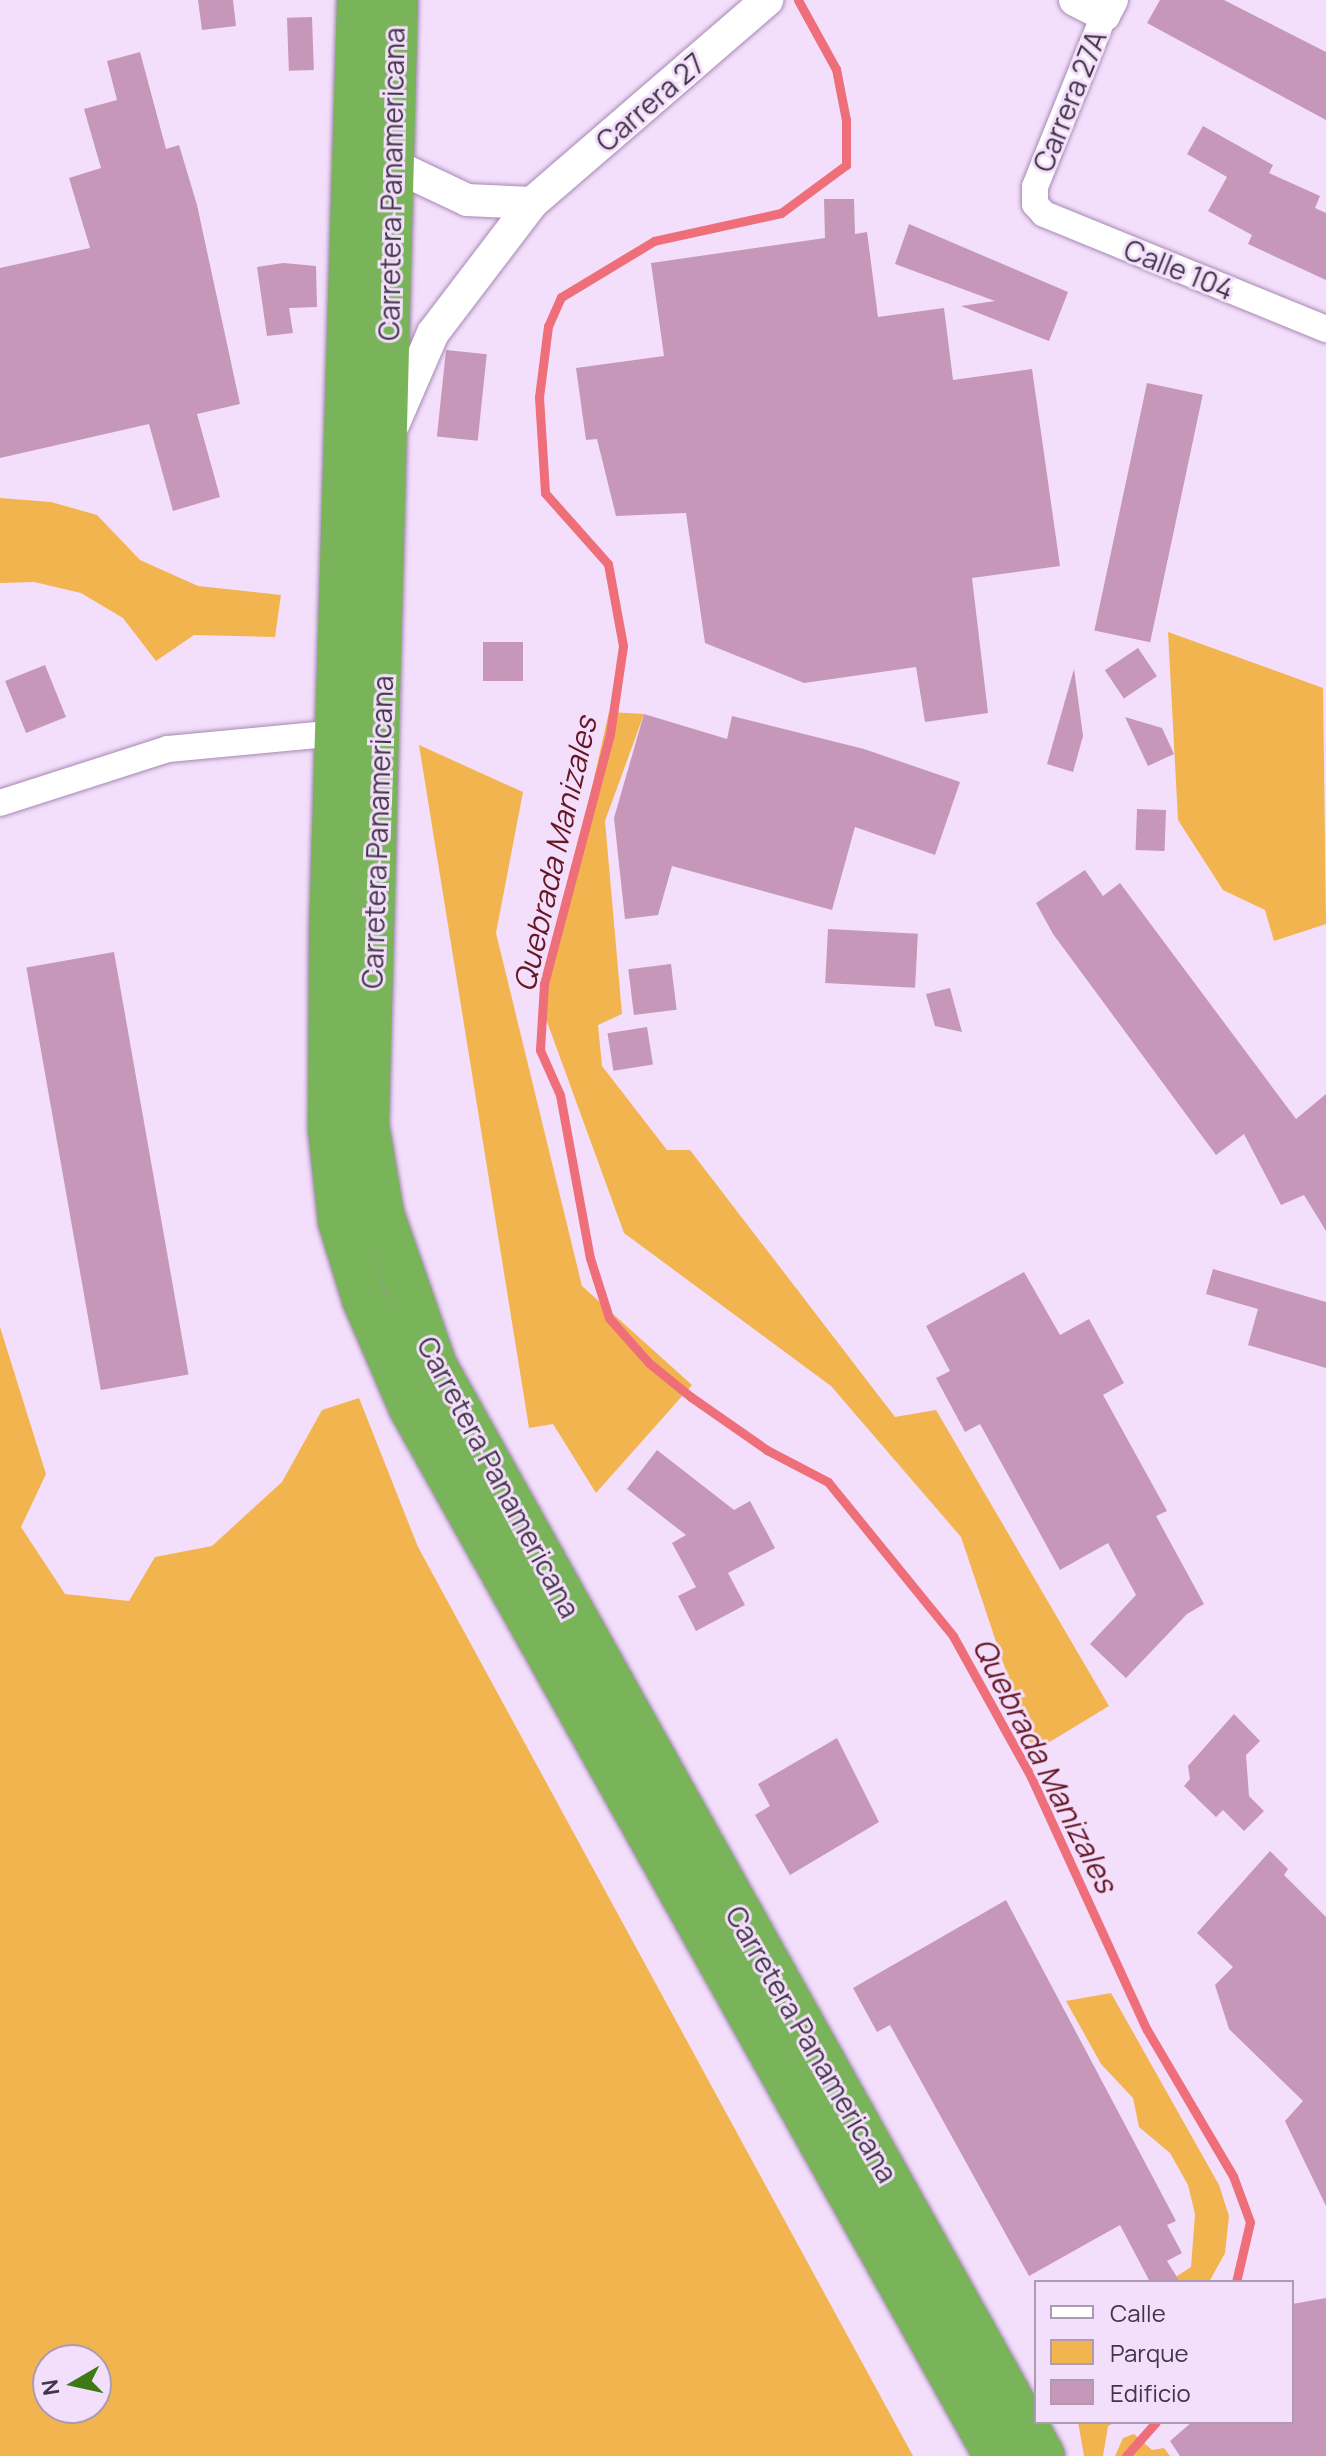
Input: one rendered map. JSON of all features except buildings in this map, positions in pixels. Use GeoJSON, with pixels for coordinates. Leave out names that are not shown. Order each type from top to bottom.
{"type":"FeatureCollection","features":[{"type":"Feature","properties":{"kind":"highway","name":"Carretera Panamericana"},"geometry":{"type":"LineString","coordinates":[[359,0],[330,1129],[340,1221],[364,1299],[411,1408],[996,2456]]}},
{"type":"Feature","properties":{"kind":"highway","name":"Carretera Panamericana"},"geometry":{"type":"LineString","coordinates":[[396,0],[367,1125],[382,1214],[402,1283],[435,1366],[610,1686],[1043,2456]]}},
{"type":"Feature","properties":{"kind":"street"},"geometry":{"type":"LineString","coordinates":[[1075,0],[1108,8]]}},
{"type":"Feature","properties":{"kind":"street","name":"Carrera 27A"},"geometry":{"type":"LineString","coordinates":[[1035,204],[1035,187],[1108,8]]}},
{"type":"Feature","properties":{"kind":"street","name":"Carrera 27"},"geometry":{"type":"LineString","coordinates":[[385,448],[412,372],[433,333],[532,203],[757,10]]}},
{"type":"Feature","properties":{"kind":"street"},"geometry":{"type":"LineString","coordinates":[[391,164],[467,200],[532,203]]}},
{"type":"Feature","properties":{"kind":"street","name":"Calle 104"},"geometry":{"type":"LineString","coordinates":[[1035,204],[1044,214],[1326,329]]}},
{"type":"Feature","properties":{"kind":"street"},"geometry":{"type":"LineString","coordinates":[[0,803],[168,749],[338,733]]}},
{"type":"Feature","properties":{"kind":"green space"},"geometry":{"type":"Polygon","coordinates":[[[0,498],[51,502],[97,515],[140,560],[198,586],[281,595],[275,637],[194,635],[156,661],[123,618],[81,593],[34,582],[0,583],[0,498]]]}},
{"type":"Feature","properties":{"kind":"green space"},"geometry":{"type":"Polygon","coordinates":[[[1168,632],[1323,688],[1326,924],[1274,941],[1265,910],[1223,890],[1178,820],[1168,632]]]}},
{"type":"Feature","properties":{"kind":"green space"},"geometry":{"type":"Polygon","coordinates":[[[609,712],[644,714],[605,821],[622,1014],[598,1025],[602,1066],[667,1150],[690,1150],[895,1417],[936,1410],[1109,1706],[1033,1752],[961,1537],[831,1386],[624,1233],[542,1008],[609,712]]]}},
{"type":"Feature","properties":{"kind":"green space"},"geometry":{"type":"Polygon","coordinates":[[[419,745],[523,792],[496,933],[582,1286],[692,1385],[596,1493],[553,1424],[529,1428],[419,745]]]}},
{"type":"Feature","properties":{"kind":"green space"},"geometry":{"type":"Polygon","coordinates":[[[0,1327],[46,1474],[21,1527],[65,1594],[129,1601],[155,1557],[212,1546],[282,1482],[322,1410],[359,1398],[418,1547],[913,2456],[0,2456],[0,1327]]]}},
{"type":"Feature","properties":{"kind":"green space"},"geometry":{"type":"Polygon","coordinates":[[[1111,1993],[1219,2185],[1229,2216],[1225,2253],[1210,2280],[1171,2280],[1191,2267],[1195,2214],[1188,2185],[1170,2153],[1139,2127],[1133,2098],[1101,2064],[1066,2001],[1111,1993]]]}},
{"type":"Feature","properties":{"kind":"green space"},"geometry":{"type":"Polygon","coordinates":[[[1078,2424],[1112,2424],[1108,2426],[1103,2456],[1084,2456],[1078,2424]]]}},
{"type":"Feature","properties":{"kind":"green space"},"geometry":{"type":"Polygon","coordinates":[[[1134,2434],[1152,2450],[1164,2448],[1170,2456],[1115,2456],[1123,2438],[1134,2434]]]}},
{"type":"Feature","properties":{"kind":"waterway","name":"Quebrada Manizales"},"geometry":{"type":"LineString","coordinates":[[798,0],[836,69],[846,120],[846,165],[781,213],[654,241],[561,297],[548,326],[539,397],[545,493],[608,564],[623,646],[610,734],[544,984],[540,1050],[560,1095],[590,1258],[609,1318],[649,1363],[691,1397],[767,1450],[828,1482],[953,1636],[1031,1777],[1147,2030],[1233,2176],[1250,2222],[1236,2280]]}},
{"type":"Feature","properties":{"kind":"waterway","name":"Quebrada Manizales"},"geometry":{"type":"LineString","coordinates":[[1126,2456],[1154,2424]]}}]}
